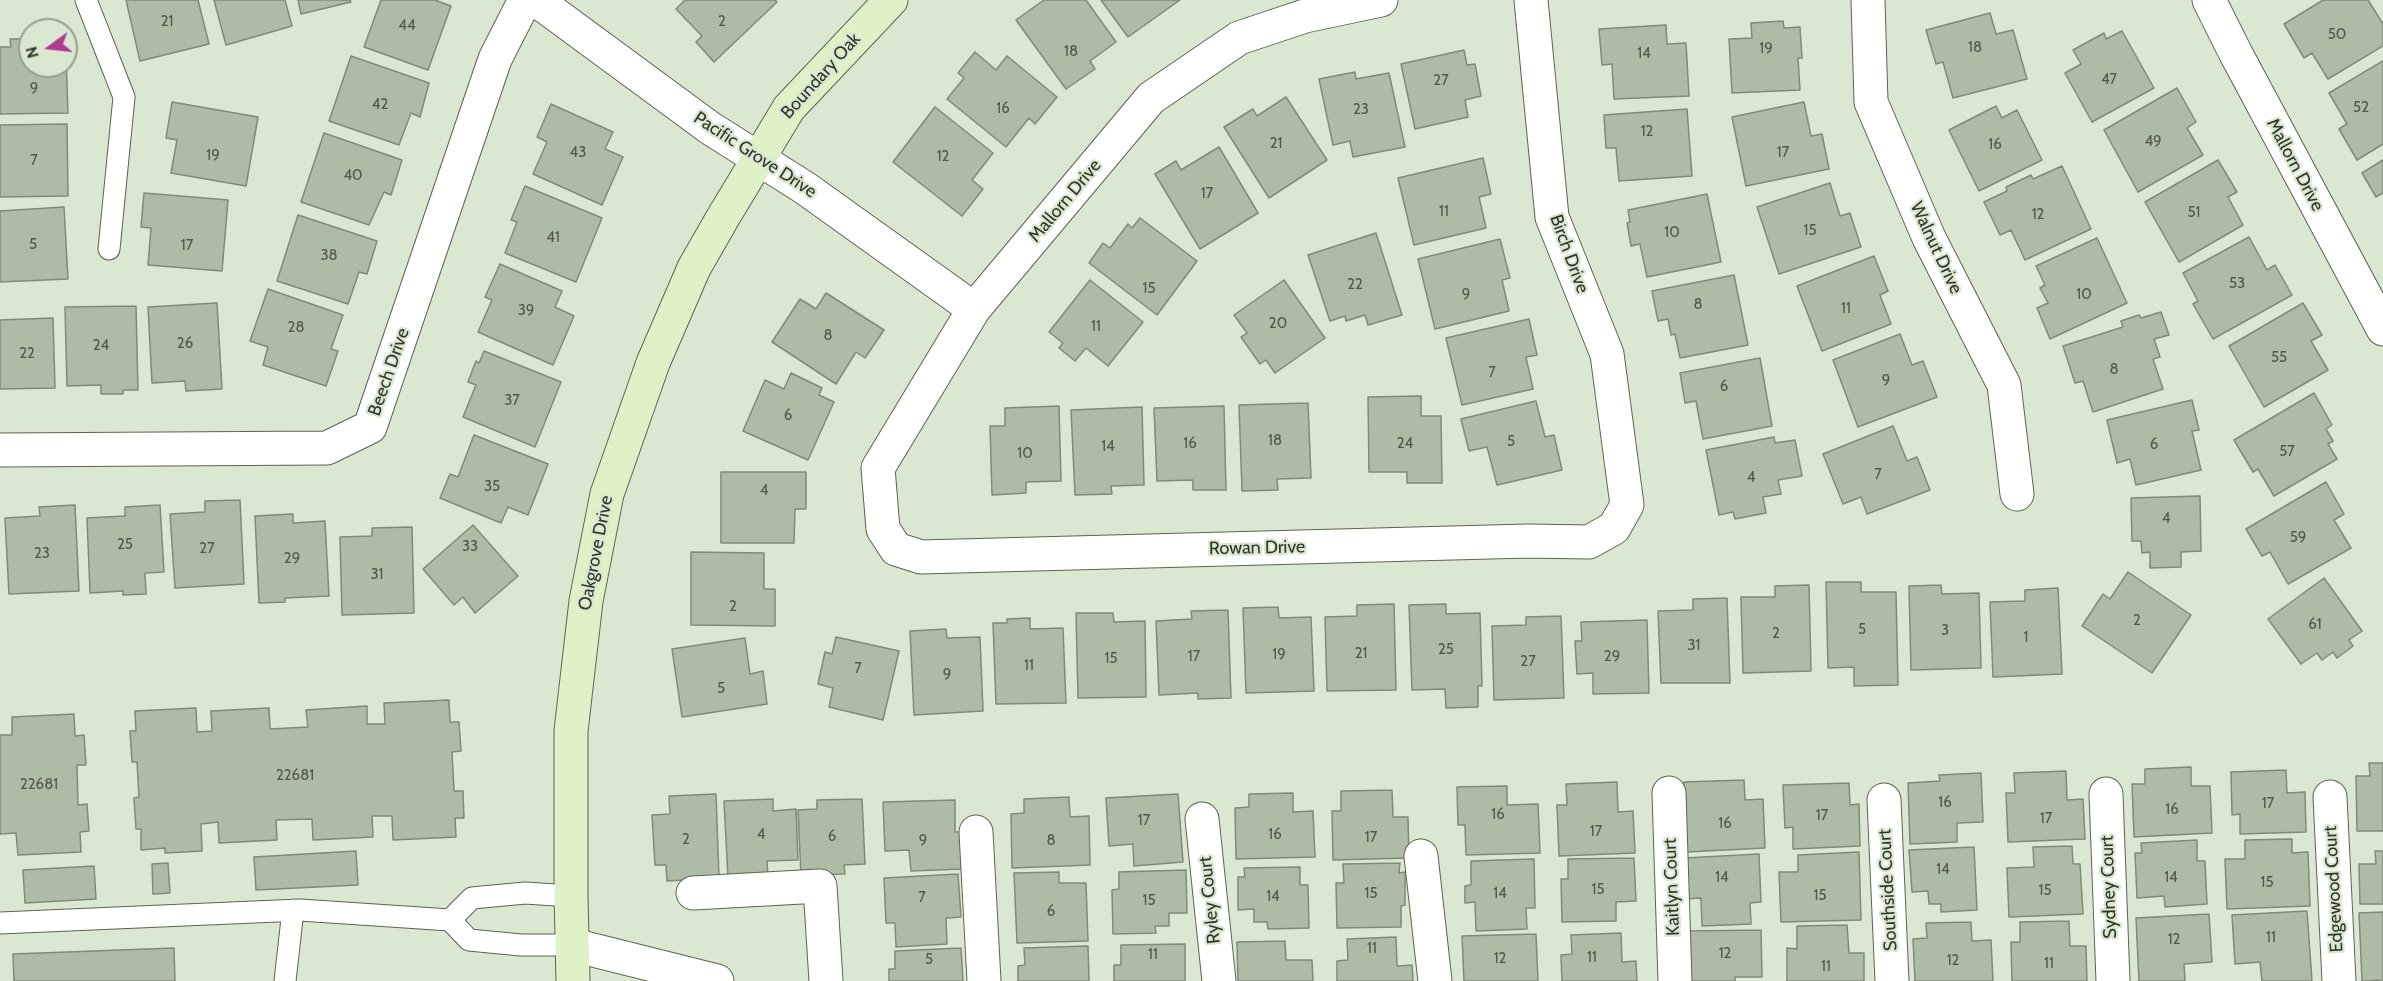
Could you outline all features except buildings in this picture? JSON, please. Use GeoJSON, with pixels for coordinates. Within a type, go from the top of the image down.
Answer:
{"type":"FeatureCollection","features":[{"type":"Feature","properties":{"kind":"street","name":"Beech Drive"},"geometry":{"type":"LineString","coordinates":[[0,450],[327,448],[370,427],[495,59],[525,0]]}},
{"type":"Feature","properties":{"kind":"street","name":"Pacific Grove Drive"},"geometry":{"type":"LineString","coordinates":[[536,0],[710,128],[805,188],[974,309]]}},
{"type":"Feature","properties":{"kind":"street","name":"Boundary Oak"},"geometry":{"type":"LineString","coordinates":[[758,158],[789,108],[891,0]]}},
{"type":"Feature","properties":{"kind":"street","name":"Mallorn Drive"},"geometry":{"type":"LineString","coordinates":[[883,529],[878,468],[974,309],[1151,98],[1239,38],[1305,16],[1381,0]]}},
{"type":"Feature","properties":{"kind":"street","name":"Birch Drive"},"geometry":{"type":"LineString","coordinates":[[1531,0],[1552,217],[1606,354],[1627,504]]}},
{"type":"Feature","properties":{"kind":"street","name":"Walnut Drive"},"geometry":{"type":"LineString","coordinates":[[1868,0],[1871,102],[1929,238],[2004,385],[2017,494]]}},
{"type":"Feature","properties":{"kind":"street","name":"Mallorn Drive"},"geometry":{"type":"LineString","coordinates":[[2209,0],[2383,329]]}},
{"type":"Feature","properties":{"kind":"street","name":"Oakgrove Drive"},"geometry":{"type":"LineString","coordinates":[[573,981],[571,731],[586,601],[607,494],[653,363],[694,268],[758,158]]}},
{"type":"Feature","properties":{"kind":"street","name":"Rowan Drive"},"geometry":{"type":"LineString","coordinates":[[883,529],[896,549],[921,556],[1528,541],[1589,542],[1614,528],[1627,504]]}},
{"type":"Feature","properties":{"kind":"street","name":"Kaitlyn Court"},"geometry":{"type":"LineString","coordinates":[[1669,793],[1675,981]]}},
{"type":"Feature","properties":{"kind":"street","name":"Sydney Court"},"geometry":{"type":"LineString","coordinates":[[2106,794],[2113,981]]}},
{"type":"Feature","properties":{"kind":"street","name":"Edgewood Court"},"geometry":{"type":"LineString","coordinates":[[2330,796],[2339,981]]}},
{"type":"Feature","properties":{"kind":"street","name":"Southside Court"},"geometry":{"type":"LineString","coordinates":[[1884,800],[1892,981]]}},
{"type":"Feature","properties":{"kind":"street","name":"Ryley Court"},"geometry":{"type":"LineString","coordinates":[[1202,819],[1219,981]]}},
{"type":"Feature","properties":{"kind":"street"},"geometry":{"type":"LineString","coordinates":[[976,832],[984,981]]}},
{"type":"Feature","properties":{"kind":"street"},"geometry":{"type":"LineString","coordinates":[[1421,856],[1435,981]]}},
{"type":"Feature","properties":{"kind":"street"},"geometry":{"type":"LineString","coordinates":[[693,893],[820,886],[826,981]]}},
{"type":"Feature","properties":{"kind":"street"},"geometry":{"type":"LineString","coordinates":[[573,945],[717,981]]}},
{"type":"Feature","properties":{"kind":"lane"},"geometry":{"type":"LineString","coordinates":[[86,0],[124,97],[109,249]]}},
{"type":"Feature","properties":{"kind":"lane"},"geometry":{"type":"LineString","coordinates":[[450,920],[472,898],[525,893],[571,896]]}},
{"type":"Feature","properties":{"kind":"lane"},"geometry":{"type":"LineString","coordinates":[[285,981],[293,910]]}},
{"type":"Feature","properties":{"kind":"lane"},"geometry":{"type":"LineString","coordinates":[[0,923],[293,910],[450,920],[469,940],[521,945],[573,945]]}}]}
